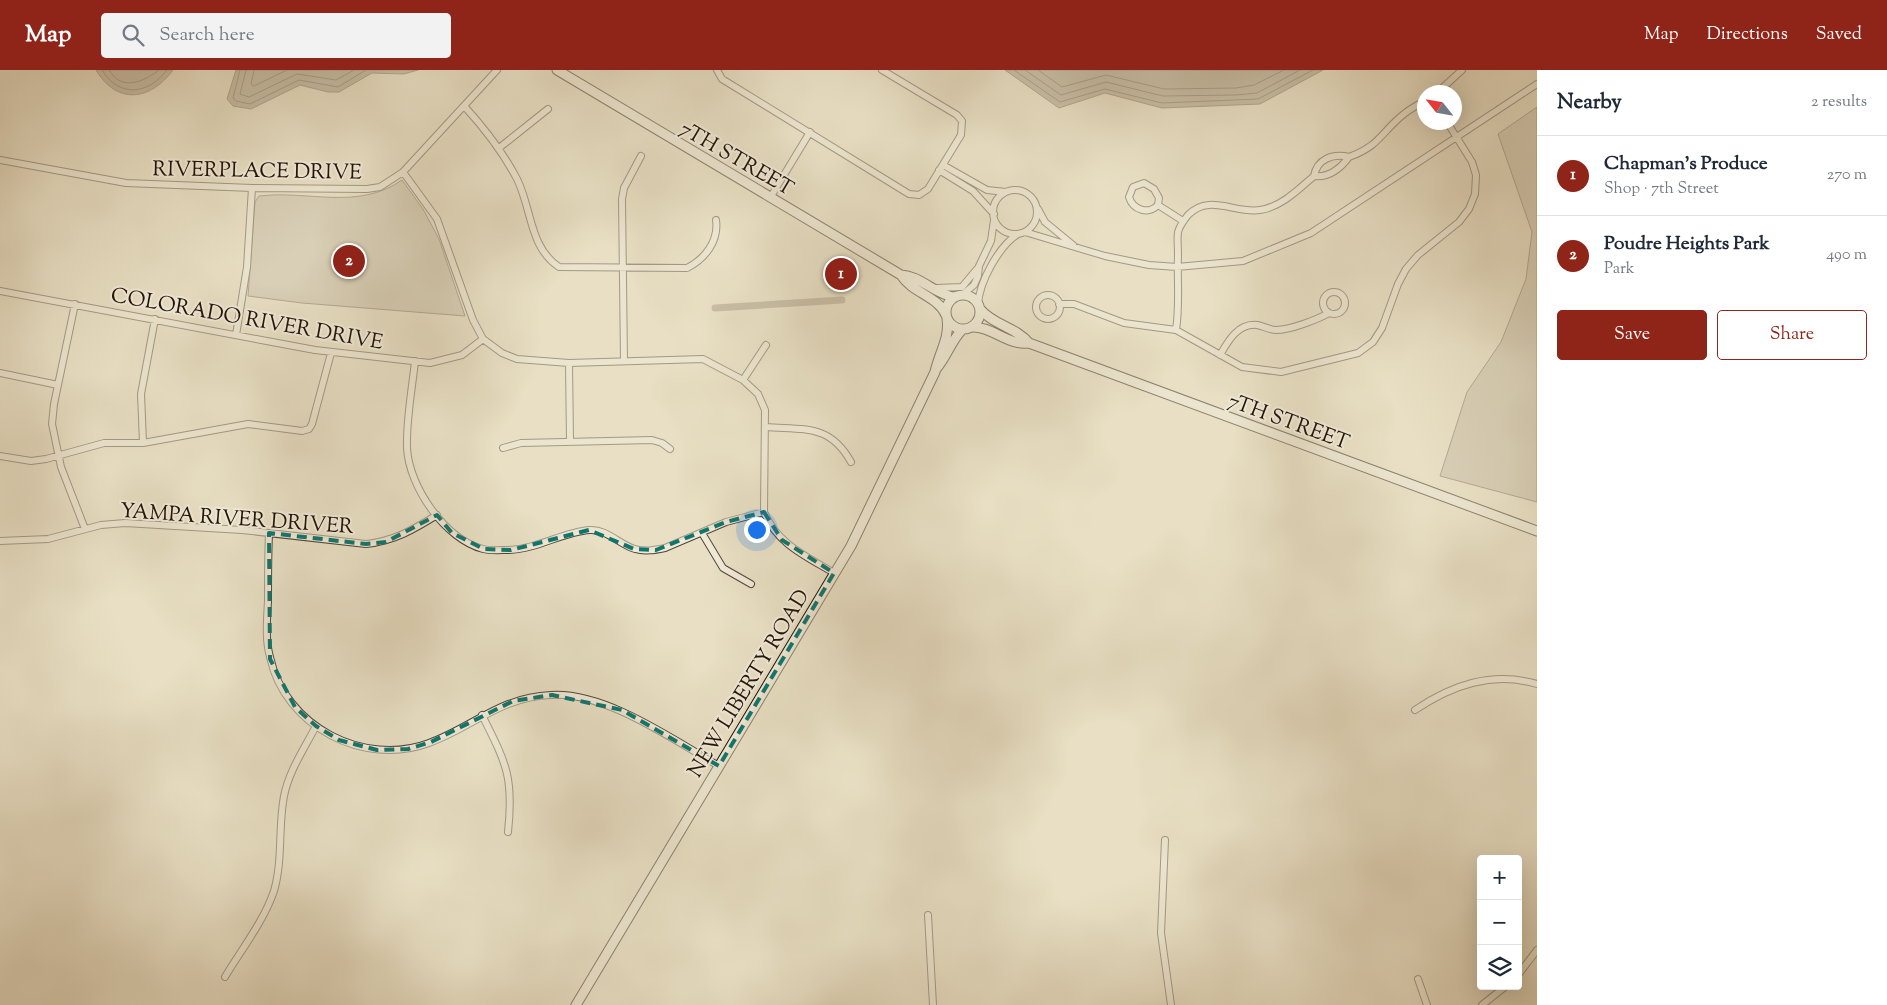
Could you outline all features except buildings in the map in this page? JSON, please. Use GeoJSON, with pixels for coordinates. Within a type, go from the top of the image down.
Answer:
{"type":"FeatureCollection","features":[{"type":"Feature","properties":{"kind":"street","name":"RIVERPLACE DRIVE"},"geometry":{"type":"LineString","coordinates":[[0,160],[126,183],[252,188],[367,189],[380,187],[403,172],[465,107],[497,70]]}},
{"type":"Feature","properties":{"kind":"street","name":"7TH STREET"},"geometry":{"type":"LineString","coordinates":[[557,70],[901,275],[906,283],[940,305],[946,317]]}},
{"type":"Feature","properties":{"kind":"street"},"geometry":{"type":"LineString","coordinates":[[717,70],[722,79],[914,196],[924,193],[941,167],[961,135],[962,121],[958,116],[882,70]]}},
{"type":"Feature","properties":{"kind":"street"},"geometry":{"type":"LineString","coordinates":[[1446,85],[1462,70]]}},
{"type":"Feature","properties":{"kind":"street"},"geometry":{"type":"LineString","coordinates":[[941,167],[973,190],[994,215],[1000,228],[1005,232],[1042,236],[1056,243],[1073,245],[1122,260],[1178,267],[1243,261],[1311,233],[1537,84]]}},
{"type":"Feature","properties":{"kind":"street"},"geometry":{"type":"LineString","coordinates":[[1314,176],[1322,177],[1332,173],[1349,157],[1363,152],[1377,142],[1404,114],[1417,106]]}},
{"type":"Feature","properties":{"kind":"street"},"geometry":{"type":"LineString","coordinates":[[465,107],[499,148],[518,180],[544,255],[559,267],[687,268],[700,262],[707,252],[718,231],[716,220]]}},
{"type":"Feature","properties":{"kind":"street"},"geometry":{"type":"LineString","coordinates":[[499,148],[548,109]]}},
{"type":"Feature","properties":{"kind":"street"},"geometry":{"type":"LineString","coordinates":[[1059,304],[1074,304],[1124,323],[1176,330],[1242,366],[1281,372],[1358,352],[1373,342],[1382,328],[1406,268],[1459,222],[1469,209],[1475,194],[1476,176],[1472,162],[1451,130]]}},
{"type":"Feature","properties":{"kind":"street"},"geometry":{"type":"LineString","coordinates":[[770,198],[810,132]]}},
{"type":"Feature","properties":{"kind":"street"},"geometry":{"type":"LineString","coordinates":[[1176,330],[1180,309],[1177,288],[1178,232],[1183,221],[1192,211],[1203,206],[1215,204],[1247,211],[1261,210],[1279,204],[1314,176],[1315,168],[1325,159],[1338,154],[1349,157]]}},
{"type":"Feature","properties":{"kind":"street"},"geometry":{"type":"LineString","coordinates":[[624,360],[622,199],[624,188],[641,156]]}},
{"type":"Feature","properties":{"kind":"street"},"geometry":{"type":"LineString","coordinates":[[941,167],[987,190],[1018,191],[1028,195],[1045,222],[1073,245]]}},
{"type":"Feature","properties":{"kind":"street"},"geometry":{"type":"LineString","coordinates":[[403,172],[437,219],[473,320],[483,340],[502,353],[517,359],[569,363],[703,358],[725,368],[743,380],[758,394],[765,410],[764,512],[770,526],[782,540],[834,573]]}},
{"type":"Feature","properties":{"kind":"street"},"geometry":{"type":"LineString","coordinates":[[1144,183],[1158,193],[1158,205],[1154,209],[1144,211],[1130,202],[1129,192],[1133,187],[1144,183]]}},
{"type":"Feature","properties":{"kind":"street"},"geometry":{"type":"LineString","coordinates":[[236,335],[247,268],[252,188]]}},
{"type":"Feature","properties":{"kind":"street"},"geometry":{"type":"LineString","coordinates":[[1008,192],[999,198],[994,215],[991,241],[979,266],[974,285],[946,307],[946,317],[952,325],[967,328],[979,317],[981,289],[997,256],[1008,240],[1022,233],[1035,222],[1036,208]]}},
{"type":"Feature","properties":{"kind":"street"},"geometry":{"type":"LineString","coordinates":[[1158,205],[1183,221]]}},
{"type":"Feature","properties":{"kind":"street"},"geometry":{"type":"LineString","coordinates":[[932,288],[956,289],[962,287],[979,266]]}},
{"type":"Feature","properties":{"kind":"street","name":"7TH STREET"},"geometry":{"type":"LineString","coordinates":[[901,275],[911,275],[944,295],[958,296]]}},
{"type":"Feature","properties":{"kind":"street","name":"COLORADO RIVER DRIVE"},"geometry":{"type":"LineString","coordinates":[[0,291],[331,352],[430,363],[462,355],[483,340]]}},
{"type":"Feature","properties":{"kind":"street"},"geometry":{"type":"LineString","coordinates":[[958,296],[973,298],[979,307]]}},
{"type":"Feature","properties":{"kind":"street"},"geometry":{"type":"LineString","coordinates":[[75,304],[52,424],[58,457],[85,528]]}},
{"type":"Feature","properties":{"kind":"street","name":"7TH STREET"},"geometry":{"type":"LineString","coordinates":[[979,307],[987,317],[1024,337],[1029,342],[1537,531]]}},
{"type":"Feature","properties":{"kind":"street"},"geometry":{"type":"LineString","coordinates":[[1220,355],[1232,336],[1244,327],[1256,325],[1276,330],[1318,319],[1329,313]]}},
{"type":"Feature","properties":{"kind":"street","name":"NEW LIBERTY ROAD"},"geometry":{"type":"LineString","coordinates":[[935,372],[938,357],[948,335],[946,317]]}},
{"type":"Feature","properties":{"kind":"street"},"geometry":{"type":"LineString","coordinates":[[143,443],[141,394],[155,319]]}},
{"type":"Feature","properties":{"kind":"street","name":"7TH STREET"},"geometry":{"type":"LineString","coordinates":[[967,328],[987,328],[1021,344],[1029,342]]}},
{"type":"Feature","properties":{"kind":"street","name":"NEW LIBERTY ROAD"},"geometry":{"type":"LineString","coordinates":[[576,1005],[863,524],[935,372],[944,360],[954,340],[967,328]]}},
{"type":"Feature","properties":{"kind":"street"},"geometry":{"type":"LineString","coordinates":[[743,380],[766,345]]}},
{"type":"Feature","properties":{"kind":"street"},"geometry":{"type":"LineString","coordinates":[[0,456],[31,461],[58,457],[104,443],[143,443],[248,424],[297,431],[309,429],[315,414],[331,352]]}},
{"type":"Feature","properties":{"kind":"street"},"geometry":{"type":"LineString","coordinates":[[415,361],[407,448],[416,484],[426,502],[452,533],[465,542],[484,549],[511,550],[589,530],[601,532],[634,549],[656,550],[726,522],[764,512]]}},
{"type":"Feature","properties":{"kind":"street"},"geometry":{"type":"LineString","coordinates":[[569,363],[570,442]]}},
{"type":"Feature","properties":{"kind":"street"},"geometry":{"type":"LineString","coordinates":[[0,373],[58,385]]}},
{"type":"Feature","properties":{"kind":"street"},"geometry":{"type":"LineString","coordinates":[[766,427],[807,430],[827,434],[842,446],[851,462]]}},
{"type":"Feature","properties":{"kind":"street"},"geometry":{"type":"LineString","coordinates":[[503,448],[521,444],[652,440],[662,443],[670,449]]}},
{"type":"Feature","properties":{"kind":"street","name":"YAMPA RIVER DRIVER"},"geometry":{"type":"LineString","coordinates":[[0,541],[48,539],[85,528],[125,523],[269,533],[366,544],[386,542],[409,533],[437,515]]}},
{"type":"Feature","properties":{"kind":"street"},"geometry":{"type":"LineString","coordinates":[[269,533],[267,632],[270,659],[280,684],[290,700],[316,726],[339,740],[353,745],[395,750],[431,742],[513,701],[552,694],[585,700],[622,710],[719,766]]}},
{"type":"Feature","properties":{"kind":"street"},"geometry":{"type":"LineString","coordinates":[[702,533],[723,568],[751,584]]}},
{"type":"Feature","properties":{"kind":"street"},"geometry":{"type":"LineString","coordinates":[[1415,710],[1442,694],[1473,682],[1502,678],[1537,684]]}},
{"type":"Feature","properties":{"kind":"street"},"geometry":{"type":"LineString","coordinates":[[482,715],[508,774],[511,796],[508,832]]}},
{"type":"Feature","properties":{"kind":"street"},"geometry":{"type":"LineString","coordinates":[[225,977],[273,894],[279,866],[286,789],[298,759],[316,726]]}},
{"type":"Feature","properties":{"kind":"street"},"geometry":{"type":"LineString","coordinates":[[1165,840],[1161,933],[1170,1005]]}},
{"type":"Feature","properties":{"kind":"street"},"geometry":{"type":"LineString","coordinates":[[928,915],[933,1005]]}},
{"type":"Feature","properties":{"kind":"street"},"geometry":{"type":"LineString","coordinates":[[1522,970],[1537,950]]}},
{"type":"Feature","properties":{"kind":"street"},"geometry":{"type":"LineString","coordinates":[[1418,979],[1427,1005]]}},
{"type":"Feature","properties":{"kind":"street"},"geometry":{"type":"LineString","coordinates":[[1482,1005],[1501,990]]}},
{"type":"Feature","properties":{"kind":"highlighted area"},"geometry":{"type":"Polygon","coordinates":[[[764,512],[782,540],[834,573],[719,766],[622,710],[552,695],[513,701],[431,742],[408,749],[377,750],[339,740],[316,726],[295,707],[270,659],[269,533],[366,544],[386,542],[437,515],[452,533],[484,549],[511,550],[589,530],[634,549],[656,550],[726,522],[764,512]]]}},
{"type":"Feature","properties":{"kind":"shaded area"},"geometry":{"type":"Polygon","coordinates":[[[1537,107],[1537,502],[1440,476],[1467,392],[1501,342],[1526,279],[1532,232],[1498,134],[1537,107]]]}},
{"type":"Feature","properties":{"kind":"shaded area"},"geometry":{"type":"Polygon","coordinates":[[[402,180],[423,209],[439,239],[465,316],[302,303],[248,296],[255,202],[259,196],[350,197],[368,195],[402,180]]]}},
{"type":"Feature","properties":{"kind":"water"},"geometry":{"type":"Polygon","coordinates":[[[96,70],[173,70],[154,88],[134,95],[124,94],[114,89],[104,81],[96,70]]]}},
{"type":"Feature","properties":{"kind":"water"},"geometry":{"type":"Polygon","coordinates":[[[236,70],[418,70],[404,74],[372,73],[339,92],[328,92],[300,85],[251,109],[233,106],[227,99],[236,70]]]}},
{"type":"Feature","properties":{"kind":"water"},"geometry":{"type":"Polygon","coordinates":[[[1005,70],[1323,70],[1260,104],[1162,108],[1105,93],[1059,108],[1005,70]]]}},
{"type":"Feature","properties":{"kind":"waterway"},"geometry":{"type":"LineString","coordinates":[[715,308],[842,300]]}},
{"type":"Feature","properties":{"kind":"place","name":"Poudre Heights Park"},"geometry":{"type":"Point","coordinates":[349,261]}},
{"type":"Feature","properties":{"kind":"place","name":"Chapman's Produce"},"geometry":{"type":"Point","coordinates":[841,274]}}]}
